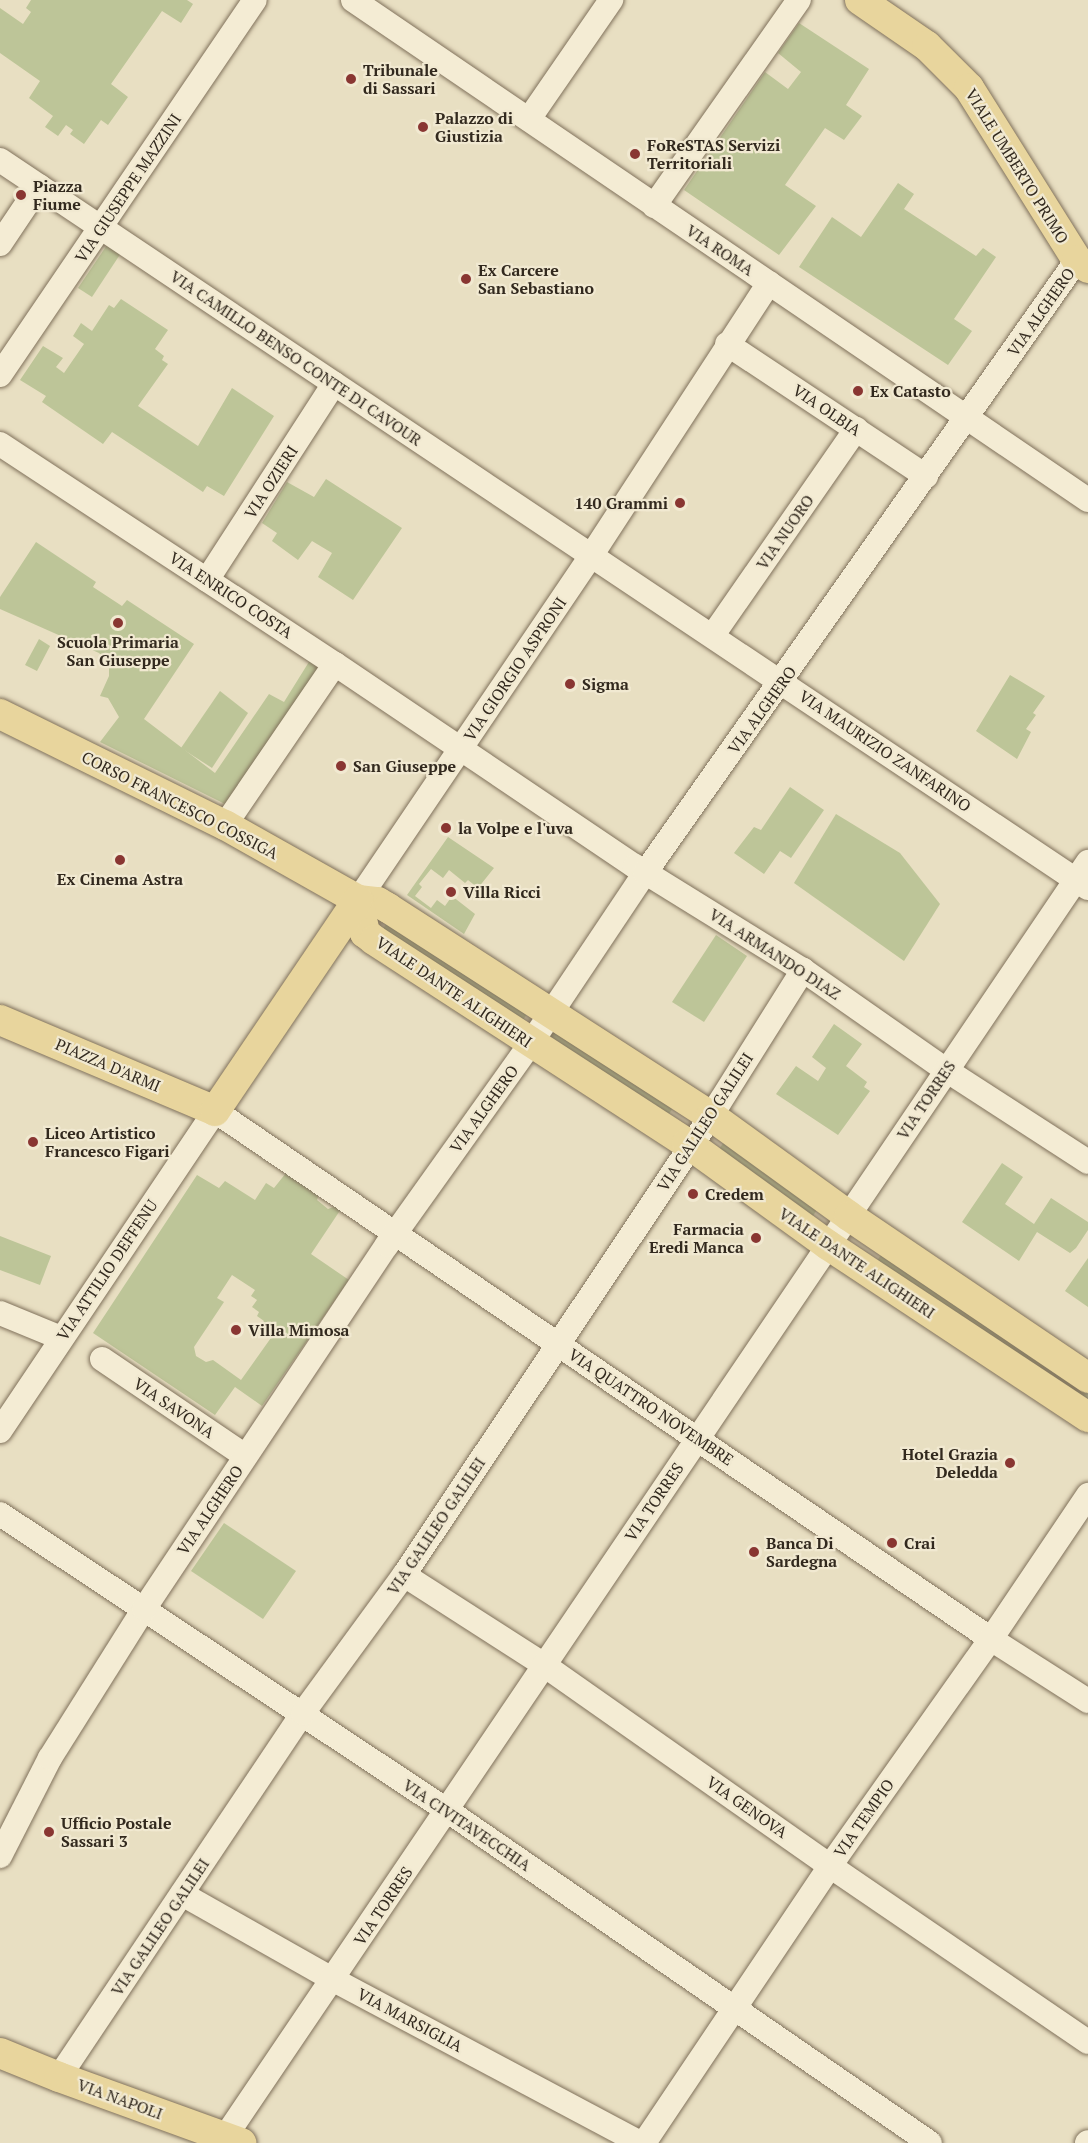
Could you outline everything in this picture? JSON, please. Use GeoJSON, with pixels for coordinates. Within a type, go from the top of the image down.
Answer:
{"type":"FeatureCollection","features":[{"type":"Feature","properties":{"kind":"main road","name":"VIALE UMBERTO PRIMO"},"geometry":{"type":"LineString","coordinates":[[860,0],[927,46],[969,88],[1082,264]]}},
{"type":"Feature","properties":{"kind":"main road","name":"CORSO FRANCESCO COSSIGA"},"geometry":{"type":"LineString","coordinates":[[0,714],[225,825],[358,900]]}},
{"type":"Feature","properties":{"kind":"main road","name":"VIALE DANTE ALIGHIERI"},"geometry":{"type":"LineString","coordinates":[[1088,1378],[849,1216],[711,1116],[383,905],[358,900],[365,933],[690,1146],[828,1245],[1088,1417]]}},
{"type":"Feature","properties":{"kind":"main road","name":"VIA GIORGIO ASPRONI"},"geometry":{"type":"LineString","coordinates":[[215,1111],[358,900]]}},
{"type":"Feature","properties":{"kind":"main road","name":"PIAZZA D'ARMI"},"geometry":{"type":"LineString","coordinates":[[0,1020],[215,1111]]}},
{"type":"Feature","properties":{"kind":"main road","name":"VIA NAPOLI"},"geometry":{"type":"LineString","coordinates":[[0,2052],[59,2077],[229,2141]]}},
{"type":"Feature","properties":{"kind":"street","name":"VIA GIUSEPPE MAZZINI"},"geometry":{"type":"LineString","coordinates":[[0,375],[255,0]]}},
{"type":"Feature","properties":{"kind":"street","name":"VIA ROMA"},"geometry":{"type":"LineString","coordinates":[[353,0],[1088,500]]}},
{"type":"Feature","properties":{"kind":"street"},"geometry":{"type":"LineString","coordinates":[[529,119],[611,0]]}},
{"type":"Feature","properties":{"kind":"street"},"geometry":{"type":"LineString","coordinates":[[654,206],[799,0]]}},
{"type":"Feature","properties":{"kind":"street","name":"VIA CAMILLO BENSO CONTE DI CAVOUR"},"geometry":{"type":"LineString","coordinates":[[0,160],[591,556]]}},
{"type":"Feature","properties":{"kind":"street"},"geometry":{"type":"LineString","coordinates":[[0,244],[39,186]]}},
{"type":"Feature","properties":{"kind":"street","name":"VIA ALGHERO"},"geometry":{"type":"LineString","coordinates":[[0,1856],[50,1758],[144,1609],[396,1232],[531,1043],[645,873],[926,476],[1082,264]]}},
{"type":"Feature","properties":{"kind":"street","name":"VIA GIORGIO ASPRONI"},"geometry":{"type":"LineString","coordinates":[[358,900],[591,556],[727,344],[769,283]]}},
{"type":"Feature","properties":{"kind":"street","name":"VIA OLBIA"},"geometry":{"type":"LineString","coordinates":[[727,344],[926,476]]}},
{"type":"Feature","properties":{"kind":"street","name":"VIA OZIERI"},"geometry":{"type":"LineString","coordinates":[[207,580],[334,384]]}},
{"type":"Feature","properties":{"kind":"street","name":"VIA NUORO"},"geometry":{"type":"LineString","coordinates":[[713,635],[856,429]]}},
{"type":"Feature","properties":{"kind":"street","name":"VIA ENRICO COSTA"},"geometry":{"type":"LineString","coordinates":[[0,444],[336,664],[459,750]]}},
{"type":"Feature","properties":{"kind":"street","name":"VIA MAURIZIO ZANFARINO"},"geometry":{"type":"LineString","coordinates":[[591,556],[1084,877]]}},
{"type":"Feature","properties":{"kind":"street"},"geometry":{"type":"LineString","coordinates":[[225,825],[336,664]]}},
{"type":"Feature","properties":{"kind":"street","name":"VIA ARMANDO DIAZ"},"geometry":{"type":"LineString","coordinates":[[459,750],[645,873],[803,970],[946,1070],[1088,1162]]}},
{"type":"Feature","properties":{"kind":"street","name":"VIA TORRES"},"geometry":{"type":"LineString","coordinates":[[229,2141],[332,1979],[946,1070],[1084,877]]}},
{"type":"Feature","properties":{"kind":"street","name":"VIA GALILEO GALILEI"},"geometry":{"type":"LineString","coordinates":[[59,2077],[303,1713],[404,1575],[711,1116],[803,970]]}},
{"type":"Feature","properties":{"kind":"street","name":"VIA QUATTRO NOVEMBRE"},"geometry":{"type":"LineString","coordinates":[[215,1111],[991,1639],[1088,1701]]}},
{"type":"Feature","properties":{"kind":"street","name":"VIA ATTILIO DEFFENU"},"geometry":{"type":"LineString","coordinates":[[0,1431],[215,1111]]}},
{"type":"Feature","properties":{"kind":"street"},"geometry":{"type":"LineString","coordinates":[[0,1314],[61,1338]]}},
{"type":"Feature","properties":{"kind":"street","name":"VIA SAVONA"},"geometry":{"type":"LineString","coordinates":[[102,1359],[246,1456]]}},
{"type":"Feature","properties":{"kind":"street","name":"VIA TEMPIO"},"geometry":{"type":"LineString","coordinates":[[642,2143],[830,1866],[991,1639],[1088,1495]]}},
{"type":"Feature","properties":{"kind":"street","name":"VIA CIVITAVECCHIA"},"geometry":{"type":"LineString","coordinates":[[0,1514],[303,1713],[930,2143]]}},
{"type":"Feature","properties":{"kind":"street","name":"VIA GENOVA"},"geometry":{"type":"LineString","coordinates":[[404,1575],[544,1665],[830,1866],[1088,2042]]}},
{"type":"Feature","properties":{"kind":"street","name":"VIA MARSIGLIA"},"geometry":{"type":"LineString","coordinates":[[182,1894],[332,1979],[642,2143]]}},
{"type":"Feature","properties":{"kind":"green space"},"geometry":{"type":"Polygon","coordinates":[[[31,0],[187,0],[193,4],[181,23],[162,11],[111,84],[128,97],[108,125],[101,120],[84,144],[70,134],[73,130],[66,125],[58,136],[45,127],[53,116],[29,98],[40,81],[0,53],[0,8],[23,24],[31,12],[26,8],[31,0]]]}},
{"type":"Feature","properties":{"kind":"green space"},"geometry":{"type":"Polygon","coordinates":[[[799,23],[869,69],[846,105],[862,116],[844,140],[825,128],[785,185],[816,206],[779,255],[684,190],[765,72],[788,89],[801,72],[778,53],[799,23]]]}},
{"type":"Feature","properties":{"kind":"green space"},"geometry":{"type":"Polygon","coordinates":[[[898,183],[914,194],[904,209],[976,256],[983,248],[996,257],[954,319],[972,331],[948,365],[799,267],[832,217],[861,237],[898,183]]]}},
{"type":"Feature","properties":{"kind":"green space"},"geometry":{"type":"Polygon","coordinates":[[[107,245],[121,253],[92,297],[78,288],[107,245]]]}},
{"type":"Feature","properties":{"kind":"green space"},"geometry":{"type":"Polygon","coordinates":[[[121,299],[168,330],[155,349],[164,356],[162,360],[168,364],[138,406],[198,446],[232,388],[274,416],[224,496],[207,486],[203,492],[112,432],[103,444],[42,402],[46,396],[20,380],[43,346],[63,358],[56,367],[64,373],[84,344],[73,336],[81,323],[92,331],[109,305],[114,308],[121,299]]]}},
{"type":"Feature","properties":{"kind":"green space"},"geometry":{"type":"Polygon","coordinates":[[[326,479],[402,528],[353,600],[318,577],[332,553],[312,541],[298,560],[272,541],[277,533],[262,523],[287,482],[314,497],[326,479]]]}},
{"type":"Feature","properties":{"kind":"green space"},"geometry":{"type":"Polygon","coordinates":[[[36,542],[96,582],[93,587],[122,606],[127,600],[194,644],[144,719],[215,773],[269,694],[284,702],[312,657],[323,664],[227,805],[100,742],[119,717],[108,698],[100,696],[109,676],[109,663],[99,653],[0,609],[0,597],[36,542]]]}},
{"type":"Feature","properties":{"kind":"green space"},"geometry":{"type":"Polygon","coordinates":[[[39,639],[50,646],[37,671],[25,665],[39,639]]]}},
{"type":"Feature","properties":{"kind":"green space"},"geometry":{"type":"Polygon","coordinates":[[[1010,675],[1045,696],[1033,713],[1036,715],[1026,729],[1031,732],[1017,759],[976,731],[1010,675]]]}},
{"type":"Feature","properties":{"kind":"green space"},"geometry":{"type":"Polygon","coordinates":[[[220,691],[248,713],[212,768],[181,748],[220,691]]]}},
{"type":"Feature","properties":{"kind":"green space"},"geometry":{"type":"Polygon","coordinates":[[[790,787],[824,810],[791,858],[780,851],[764,874],[734,853],[754,827],[761,830],[790,787]]]}},
{"type":"Feature","properties":{"kind":"green space"},"geometry":{"type":"Polygon","coordinates":[[[836,814],[900,853],[940,904],[904,961],[794,883],[836,814]]]}},
{"type":"Feature","properties":{"kind":"green space"},"geometry":{"type":"Polygon","coordinates":[[[448,837],[494,868],[478,888],[468,880],[465,883],[449,870],[443,878],[431,869],[419,884],[422,887],[415,896],[431,908],[437,900],[445,906],[452,896],[475,914],[464,934],[407,895],[448,837]]]}},
{"type":"Feature","properties":{"kind":"green space"},"geometry":{"type":"Polygon","coordinates":[[[392,917],[529,1011],[519,1026],[381,931],[392,917]]]}},
{"type":"Feature","properties":{"kind":"green space"},"geometry":{"type":"Polygon","coordinates":[[[716,935],[747,956],[704,1022],[672,1002],[716,935]]]}},
{"type":"Feature","properties":{"kind":"green space"},"geometry":{"type":"Polygon","coordinates":[[[834,1024],[862,1044],[846,1066],[867,1082],[864,1087],[870,1091],[838,1135],[776,1094],[796,1066],[818,1081],[826,1068],[812,1057],[834,1024]]]}},
{"type":"Feature","properties":{"kind":"green space"},"geometry":{"type":"Polygon","coordinates":[[[549,1025],[674,1106],[664,1122],[539,1041],[549,1025]]]}},
{"type":"Feature","properties":{"kind":"green space"},"geometry":{"type":"Polygon","coordinates":[[[728,1136],[821,1204],[808,1223],[715,1155],[728,1136]]]}},
{"type":"Feature","properties":{"kind":"green space"},"geometry":{"type":"Polygon","coordinates":[[[1002,1163],[1023,1177],[1005,1204],[1034,1224],[1051,1198],[1088,1222],[1088,1230],[1070,1253],[1037,1232],[1019,1261],[962,1222],[1002,1163]]]}},
{"type":"Feature","properties":{"kind":"green space"},"geometry":{"type":"Polygon","coordinates":[[[286,1173],[319,1194],[317,1200],[328,1209],[336,1206],[341,1209],[311,1254],[349,1280],[262,1406],[235,1387],[215,1415],[93,1333],[197,1175],[219,1188],[225,1181],[255,1200],[266,1183],[274,1188],[286,1173]],[[232,1275],[217,1298],[224,1302],[194,1347],[196,1356],[206,1362],[213,1360],[241,1380],[273,1335],[261,1326],[264,1321],[257,1316],[259,1312],[252,1307],[257,1300],[251,1296],[255,1290],[232,1275]]]}},
{"type":"Feature","properties":{"kind":"green space"},"geometry":{"type":"Polygon","coordinates":[[[0,1236],[51,1256],[40,1285],[0,1270],[0,1236]]]}},
{"type":"Feature","properties":{"kind":"green space"},"geometry":{"type":"Polygon","coordinates":[[[886,1248],[1088,1389],[1088,1412],[874,1265],[886,1248]]]}},
{"type":"Feature","properties":{"kind":"green space"},"geometry":{"type":"Polygon","coordinates":[[[1088,1258],[1088,1307],[1065,1291],[1088,1258]]]}},
{"type":"Feature","properties":{"kind":"green space"},"geometry":{"type":"Polygon","coordinates":[[[224,1523],[296,1571],[263,1619],[191,1571],[224,1523]]]}},
{"type":"Feature","properties":{"kind":"place","name":"Tribunale di Sassari"},"geometry":{"type":"Point","coordinates":[351,79]}},
{"type":"Feature","properties":{"kind":"place","name":"Palazzo di Giustizia"},"geometry":{"type":"Point","coordinates":[423,127]}},
{"type":"Feature","properties":{"kind":"place","name":"FoReSTAS Servizi Territoriali"},"geometry":{"type":"Point","coordinates":[635,154]}},
{"type":"Feature","properties":{"kind":"place","name":"Piazza Fiume"},"geometry":{"type":"Point","coordinates":[21,195]}},
{"type":"Feature","properties":{"kind":"place","name":"Ex Carcere San Sebastiano"},"geometry":{"type":"Point","coordinates":[466,279]}},
{"type":"Feature","properties":{"kind":"place","name":"Ex Catasto"},"geometry":{"type":"Point","coordinates":[858,391]}},
{"type":"Feature","properties":{"kind":"place","name":"140 Grammi"},"geometry":{"type":"Point","coordinates":[680,503]}},
{"type":"Feature","properties":{"kind":"place","name":"Scuola Primaria San Giuseppe"},"geometry":{"type":"Point","coordinates":[118,623]}},
{"type":"Feature","properties":{"kind":"place","name":"Sigma"},"geometry":{"type":"Point","coordinates":[570,684]}},
{"type":"Feature","properties":{"kind":"place","name":"San Giuseppe"},"geometry":{"type":"Point","coordinates":[341,766]}},
{"type":"Feature","properties":{"kind":"place","name":"la Volpe e l'uva"},"geometry":{"type":"Point","coordinates":[446,828]}},
{"type":"Feature","properties":{"kind":"place","name":"Ex Cinema Astra"},"geometry":{"type":"Point","coordinates":[120,860]}},
{"type":"Feature","properties":{"kind":"place","name":"Villa Ricci"},"geometry":{"type":"Point","coordinates":[451,892]}},
{"type":"Feature","properties":{"kind":"place","name":"Liceo Artistico Francesco Figari"},"geometry":{"type":"Point","coordinates":[33,1142]}},
{"type":"Feature","properties":{"kind":"place","name":"Credem"},"geometry":{"type":"Point","coordinates":[693,1194]}},
{"type":"Feature","properties":{"kind":"place","name":"Farmacia Eredi Manca"},"geometry":{"type":"Point","coordinates":[756,1238]}},
{"type":"Feature","properties":{"kind":"place","name":"Villa Mimosa"},"geometry":{"type":"Point","coordinates":[236,1330]}},
{"type":"Feature","properties":{"kind":"place","name":"Hotel Grazia Deledda"},"geometry":{"type":"Point","coordinates":[1010,1463]}},
{"type":"Feature","properties":{"kind":"place","name":"Crai"},"geometry":{"type":"Point","coordinates":[892,1543]}},
{"type":"Feature","properties":{"kind":"place","name":"Banca Di Sardegna"},"geometry":{"type":"Point","coordinates":[754,1552]}},
{"type":"Feature","properties":{"kind":"place","name":"Ufficio Postale Sassari 3"},"geometry":{"type":"Point","coordinates":[49,1832]}}]}
